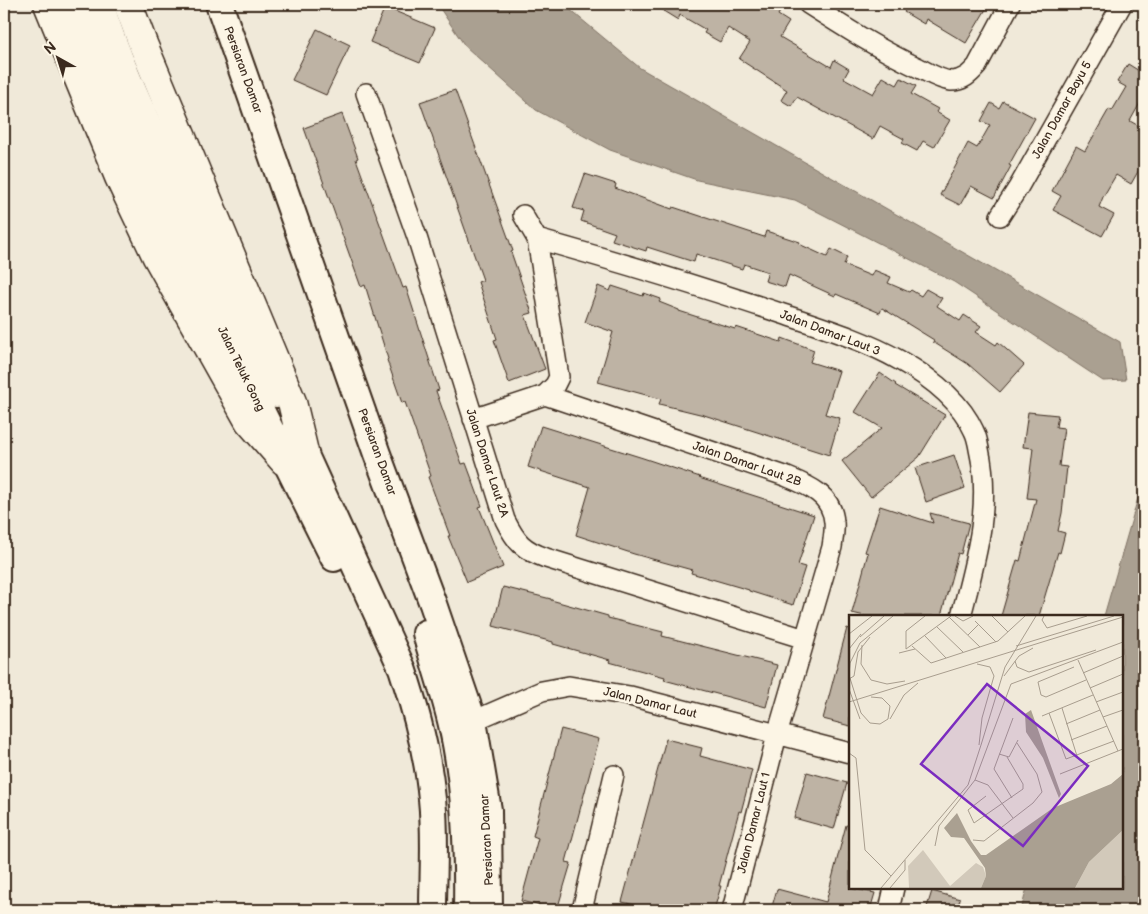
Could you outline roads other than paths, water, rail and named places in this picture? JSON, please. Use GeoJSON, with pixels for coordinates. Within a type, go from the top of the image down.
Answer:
{"type":"FeatureCollection","features":[{"type":"Feature","properties":{"kind":"main road"},"geometry":{"type":"LineString","coordinates":[[48,4],[119,177],[157,257],[248,421],[294,457]]}},
{"type":"Feature","properties":{"kind":"main road"},"geometry":{"type":"LineString","coordinates":[[128,4],[142,44],[292,402],[294,457]]}},
{"type":"Feature","properties":{"kind":"street","name":"Jalan Teluk Gong"},"geometry":{"type":"LineString","coordinates":[[76,4],[118,115],[168,196],[294,457],[402,668],[428,766],[434,835],[433,910]]}},
{"type":"Feature","properties":{"kind":"street","name":"Jalan Teluk Gong"},"geometry":{"type":"LineString","coordinates":[[100,4],[139,106],[168,196]]}},
{"type":"Feature","properties":{"kind":"street","name":"Persiaran Damar"},"geometry":{"type":"LineString","coordinates":[[202,4],[419,612],[463,722],[467,910]]}},
{"type":"Feature","properties":{"kind":"street","name":"Persiaran Damar"},"geometry":{"type":"LineString","coordinates":[[219,4],[377,454],[433,604],[488,810],[489,910]]}},
{"type":"Feature","properties":{"kind":"street"},"geometry":{"type":"LineString","coordinates":[[808,4],[902,60],[943,80],[954,81],[963,79],[971,74],[977,66],[1010,4]]}},
{"type":"Feature","properties":{"kind":"street","name":"Jalan Damar Bayu 5"},"geometry":{"type":"LineString","coordinates":[[1000,216],[1018,188],[1122,4]]}},
{"type":"Feature","properties":{"kind":"street","name":"Jalan Damar Laut 2A"},"geometry":{"type":"LineString","coordinates":[[366,93],[417,237],[505,520],[521,546],[530,552],[804,639]]}},
{"type":"Feature","properties":{"kind":"street"},"geometry":{"type":"LineString","coordinates":[[473,419],[545,395],[555,385],[558,376],[537,239],[523,215]]}},
{"type":"Feature","properties":{"kind":"street","name":"Jalan Damar Laut 3"},"geometry":{"type":"LineString","coordinates":[[537,239],[744,302],[844,335],[898,359],[954,400],[966,415],[975,433],[983,465],[984,488],[983,520],[961,615]]}},
{"type":"Feature","properties":{"kind":"street","name":"Jalan Damar Laut 2B"},"geometry":{"type":"LineString","coordinates":[[545,395],[785,476],[820,492],[830,506],[834,522],[832,546],[777,735]]}},
{"type":"Feature","properties":{"kind":"street","name":"Jalan Damar Laut"},"geometry":{"type":"LineString","coordinates":[[463,722],[542,691],[569,686],[630,696],[849,753]]}},
{"type":"Feature","properties":{"kind":"street","name":"Jalan Damar Laut 1"},"geometry":{"type":"LineString","coordinates":[[732,910],[777,735]]}},
{"type":"Feature","properties":{"kind":"street"},"geometry":{"type":"LineString","coordinates":[[582,910],[614,775]]}},
{"type":"Feature","properties":{"kind":"street"},"geometry":{"type":"LineString","coordinates":[[889,910],[894,889]]}}]}
